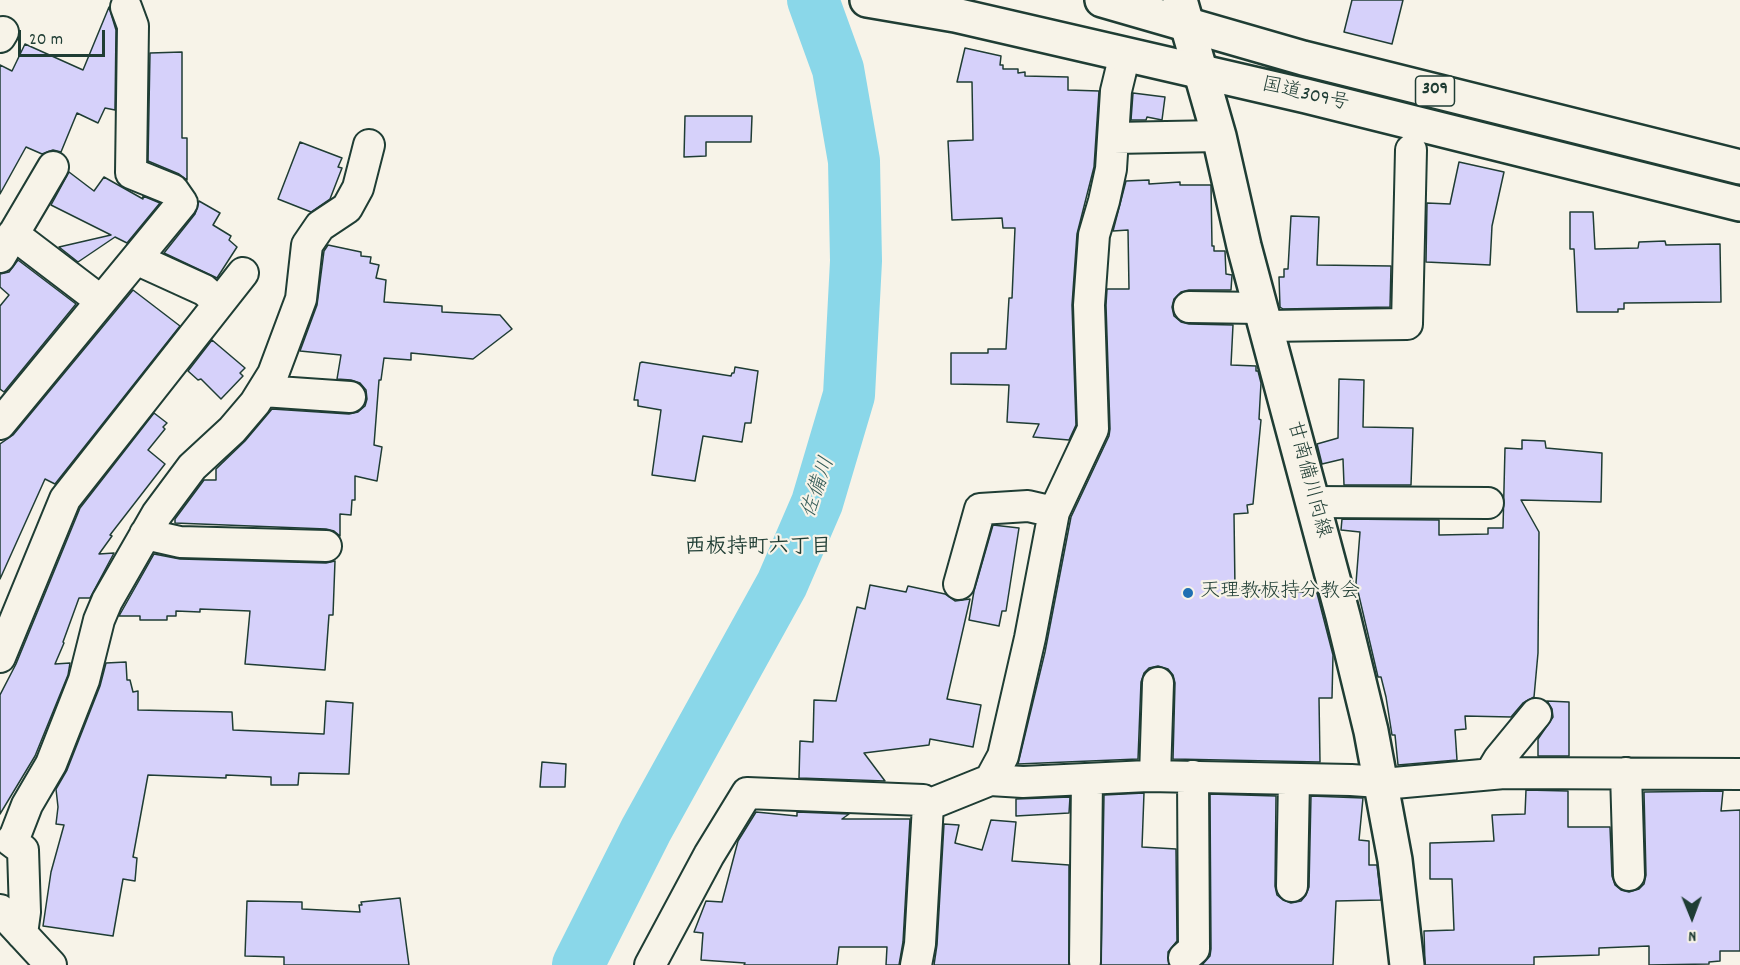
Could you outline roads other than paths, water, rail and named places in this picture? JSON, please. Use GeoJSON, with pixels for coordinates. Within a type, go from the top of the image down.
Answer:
{"type":"FeatureCollection","features":[{"type":"Feature","properties":{"kind":"main road","name":"国道309号"},"geometry":{"type":"LineString","coordinates":[[867,0],[955,15],[1306,96],[1740,204]]}},
{"type":"Feature","properties":{"kind":"main road","name":"国道309号"},"geometry":{"type":"LineString","coordinates":[[1102,0],[1183,12],[1303,58],[1740,167]]}},
{"type":"Feature","properties":{"kind":"main road","name":"甘南備川向線"},"geometry":{"type":"LineString","coordinates":[[1183,12],[1219,136],[1244,246],[1343,616],[1371,731],[1395,860],[1407,965]]}},
{"type":"Feature","properties":{"kind":"street"},"geometry":{"type":"LineString","coordinates":[[0,424],[182,202],[173,190],[131,173],[133,26],[126,7]]}},
{"type":"Feature","properties":{"kind":"street"},"geometry":{"type":"LineString","coordinates":[[990,780],[1003,756],[1030,638],[1054,512],[1093,429],[1089,304],[1094,235],[1104,201],[1114,138],[1116,91],[1125,54]]}},
{"type":"Feature","properties":{"kind":"street"},"geometry":{"type":"LineString","coordinates":[[1114,138],[1219,136]]}},
{"type":"Feature","properties":{"kind":"street"},"geometry":{"type":"LineString","coordinates":[[22,934],[25,912],[23,850],[11,841],[27,805],[51,764],[84,680],[99,621],[107,601],[157,514],[192,467],[232,430],[263,391],[273,374],[301,299],[307,245],[320,226],[347,208],[358,188],[369,145]]}},
{"type":"Feature","properties":{"kind":"street"},"geometry":{"type":"LineString","coordinates":[[1189,307],[1263,317],[1407,324],[1411,150]]}},
{"type":"Feature","properties":{"kind":"street"},"geometry":{"type":"LineString","coordinates":[[52,167],[7,245],[101,301]]}},
{"type":"Feature","properties":{"kind":"street"},"geometry":{"type":"LineString","coordinates":[[136,259],[204,290],[219,303]]}},
{"type":"Feature","properties":{"kind":"street"},"geometry":{"type":"LineString","coordinates":[[0,657],[65,499],[243,273]]}},
{"type":"Feature","properties":{"kind":"street"},"geometry":{"type":"LineString","coordinates":[[263,391],[350,397]]}},
{"type":"Feature","properties":{"kind":"street"},"geometry":{"type":"LineString","coordinates":[[1313,502],[1488,503]]}},
{"type":"Feature","properties":{"kind":"street"},"geometry":{"type":"LineString","coordinates":[[959,584],[980,509],[1028,506],[1054,512]]}},
{"type":"Feature","properties":{"kind":"street"},"geometry":{"type":"LineString","coordinates":[[145,534],[180,542],[326,546]]}},
{"type":"Feature","properties":{"kind":"street"},"geometry":{"type":"LineString","coordinates":[[1155,776],[1158,683]]}},
{"type":"Feature","properties":{"kind":"street"},"geometry":{"type":"LineString","coordinates":[[1490,774],[1499,759],[1536,714]]}},
{"type":"Feature","properties":{"kind":"street"},"geometry":{"type":"LineString","coordinates":[[1626,773],[1629,875]]}},
{"type":"Feature","properties":{"kind":"street"},"geometry":{"type":"LineString","coordinates":[[928,805],[990,780],[1023,782],[1193,776],[1394,783],[1490,774],[1740,774]]}},
{"type":"Feature","properties":{"kind":"street"},"geometry":{"type":"LineString","coordinates":[[1184,958],[1194,949],[1193,776]]}},
{"type":"Feature","properties":{"kind":"street"},"geometry":{"type":"LineString","coordinates":[[1292,886],[1294,778]]}},
{"type":"Feature","properties":{"kind":"street"},"geometry":{"type":"LineString","coordinates":[[1085,961],[1087,779]]}},
{"type":"Feature","properties":{"kind":"street"},"geometry":{"type":"LineString","coordinates":[[650,965],[709,855],[747,793],[923,800],[928,805],[920,944],[916,965]]}},
{"type":"Feature","properties":{"kind":"street"},"geometry":{"type":"LineString","coordinates":[[0,910],[51,965]]}},
{"type":"Feature","properties":{"kind":"waterway","name":"佐備川"},"geometry":{"type":"LineString","coordinates":[[578,965],[646,830],[782,584],[817,503],[849,395],[856,261],[854,161],[838,69],[813,0]]}},
{"type":"Feature","properties":{"kind":"place","name":"天理教板持分教会"},"geometry":{"type":"Point","coordinates":[1188,593]}},
{"type":"Feature","properties":{"kind":"district","name":"西板持町六丁目"},"geometry":{"type":"Point","coordinates":[758,549]}}]}
